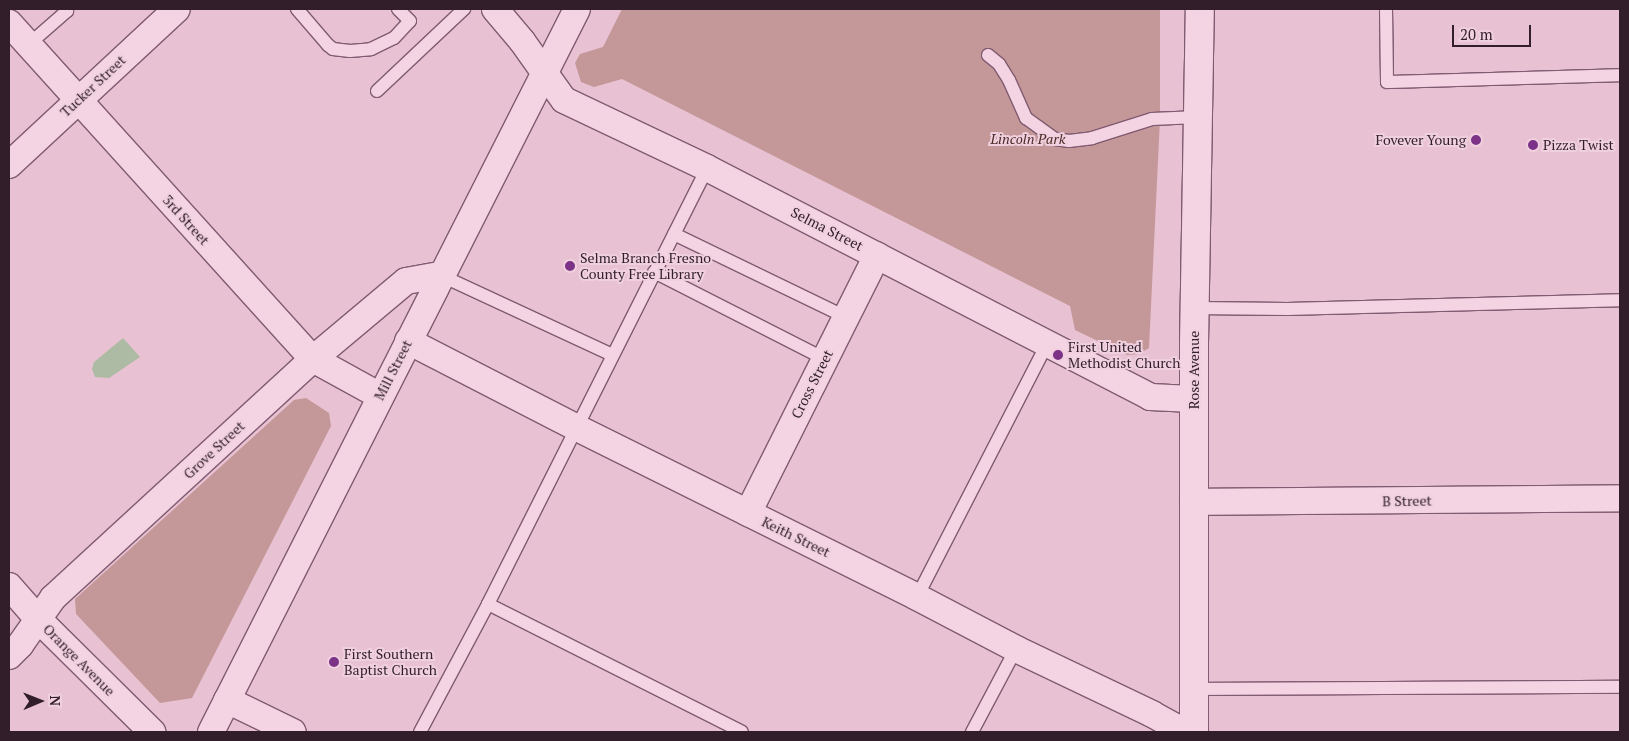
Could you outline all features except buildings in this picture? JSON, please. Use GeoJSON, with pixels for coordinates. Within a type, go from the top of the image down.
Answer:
{"type":"FeatureCollection","features":[{"type":"Feature","properties":{"kind":"street","name":"Tucker Street"},"geometry":{"type":"LineString","coordinates":[[9,165],[177,9]]}},
{"type":"Feature","properties":{"kind":"street","name":"Mill Street"},"geometry":{"type":"LineString","coordinates":[[211,732],[440,275],[577,9]]}},
{"type":"Feature","properties":{"kind":"street","name":"Rose Avenue"},"geometry":{"type":"LineString","coordinates":[[1194,732],[1193,399],[1200,9]]}},
{"type":"Feature","properties":{"kind":"street","name":"Selma Street"},"geometry":{"type":"LineString","coordinates":[[497,10],[522,41],[564,100],[707,168],[1150,396],[1193,399]]}},
{"type":"Feature","properties":{"kind":"street","name":"3rd Street"},"geometry":{"type":"LineString","coordinates":[[9,23],[313,359],[380,396]]}},
{"type":"Feature","properties":{"kind":"street","name":"Cross Street"},"geometry":{"type":"LineString","coordinates":[[748,513],[877,255]]}},
{"type":"Feature","properties":{"kind":"street","name":"Grove Street"},"geometry":{"type":"LineString","coordinates":[[9,656],[20,645],[60,592],[313,359],[406,281],[440,275]]}},
{"type":"Feature","properties":{"kind":"street","name":"Keith Street"},"geometry":{"type":"LineString","coordinates":[[408,341],[577,428],[917,597],[1016,649],[1152,714],[1184,732]]}},
{"type":"Feature","properties":{"kind":"street","name":"B Street"},"geometry":{"type":"LineString","coordinates":[[1194,502],[1620,498]]}},
{"type":"Feature","properties":{"kind":"street","name":"Orange Avenue"},"geometry":{"type":"LineString","coordinates":[[9,586],[38,619],[152,732]]}},
{"type":"Feature","properties":{"kind":"street"},"geometry":{"type":"LineString","coordinates":[[227,700],[293,732]]}},
{"type":"Feature","properties":{"kind":"lane"},"geometry":{"type":"LineString","coordinates":[[28,45],[67,10],[65,9]]}},
{"type":"Feature","properties":{"kind":"lane"},"geometry":{"type":"LineString","coordinates":[[297,9],[328,45],[334,49],[350,52],[371,49],[394,38],[410,22],[398,9]]}},
{"type":"Feature","properties":{"kind":"lane"},"geometry":{"type":"LineString","coordinates":[[377,91],[464,9]]}},
{"type":"Feature","properties":{"kind":"lane"},"geometry":{"type":"LineString","coordinates":[[1386,9],[1387,82],[1620,76]]}},
{"type":"Feature","properties":{"kind":"lane"},"geometry":{"type":"LineString","coordinates":[[988,55],[998,64],[1009,80],[1026,118],[1055,139],[1068,141],[1086,139],[1152,119],[1198,117]]}},
{"type":"Feature","properties":{"kind":"lane"},"geometry":{"type":"LineString","coordinates":[[420,732],[488,604],[707,168]]}},
{"type":"Feature","properties":{"kind":"lane"},"geometry":{"type":"LineString","coordinates":[[674,234],[846,318]]}},
{"type":"Feature","properties":{"kind":"lane"},"geometry":{"type":"LineString","coordinates":[[654,272],[825,359]]}},
{"type":"Feature","properties":{"kind":"lane"},"geometry":{"type":"LineString","coordinates":[[440,275],[612,355]]}},
{"type":"Feature","properties":{"kind":"lane"},"geometry":{"type":"LineString","coordinates":[[1194,308],[1287,309],[1620,300]]}},
{"type":"Feature","properties":{"kind":"lane"},"geometry":{"type":"LineString","coordinates":[[917,597],[1047,344]]}},
{"type":"Feature","properties":{"kind":"lane"},"geometry":{"type":"LineString","coordinates":[[488,604],[742,732]]}},
{"type":"Feature","properties":{"kind":"lane"},"geometry":{"type":"LineString","coordinates":[[972,732],[1016,649]]}},
{"type":"Feature","properties":{"kind":"lane"},"geometry":{"type":"LineString","coordinates":[[1194,690],[1620,688]]}},
{"type":"Feature","properties":{"kind":"green space","name":"Lincoln Park"},"geometry":{"type":"Polygon","coordinates":[[[622,9],[1160,9],[1160,119],[1149,348],[1139,354],[1127,355],[1075,330],[1070,306],[622,79],[594,87],[581,82],[575,63],[580,54],[603,47],[622,9]]]}},
{"type":"Feature","properties":{"kind":"green space"},"geometry":{"type":"Polygon","coordinates":[[[306,398],[329,413],[331,426],[192,698],[160,703],[76,614],[75,599],[294,400],[306,398]]]}},
{"type":"Feature","properties":{"kind":"shaded area"},"geometry":{"type":"Polygon","coordinates":[[[123,338],[140,357],[109,378],[95,377],[92,369],[94,362],[123,338]]]}},
{"type":"Feature","properties":{"kind":"place","name":"Fovever Young"},"geometry":{"type":"Point","coordinates":[1476,140]}},
{"type":"Feature","properties":{"kind":"place","name":"Pizza Twist"},"geometry":{"type":"Point","coordinates":[1533,145]}},
{"type":"Feature","properties":{"kind":"place","name":"Selma Branch Fresno County Free Library"},"geometry":{"type":"Point","coordinates":[570,266]}},
{"type":"Feature","properties":{"kind":"place","name":"First United Methodist Church"},"geometry":{"type":"Point","coordinates":[1058,355]}},
{"type":"Feature","properties":{"kind":"place","name":"First Southern Baptist Church"},"geometry":{"type":"Point","coordinates":[334,662]}}]}
